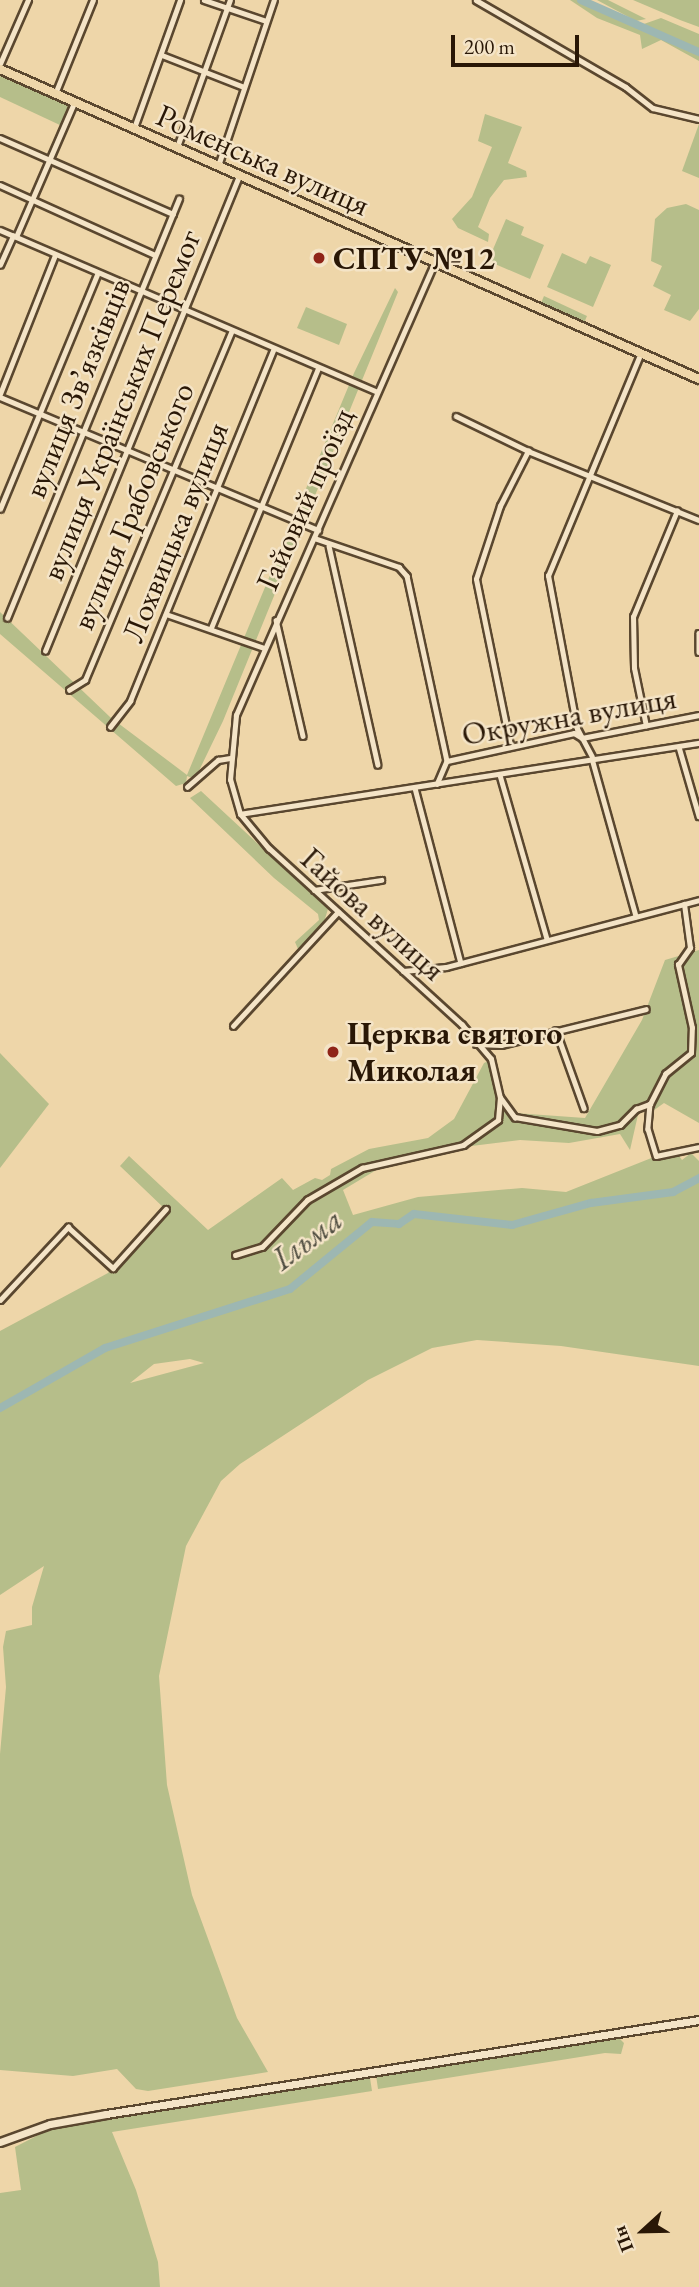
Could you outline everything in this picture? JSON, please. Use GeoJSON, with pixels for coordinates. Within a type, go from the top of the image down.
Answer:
{"type":"FeatureCollection","features":[{"type":"Feature","properties":{"kind":"main road","name":"Роменська вулиця"},"geometry":{"type":"LineString","coordinates":[[0,66],[74,103],[699,379]]}},
{"type":"Feature","properties":{"kind":"street"},"geometry":{"type":"LineString","coordinates":[[0,66],[28,0]]}},
{"type":"Feature","properties":{"kind":"street"},"geometry":{"type":"LineString","coordinates":[[55,94],[93,0]]}},
{"type":"Feature","properties":{"kind":"street"},"geometry":{"type":"LineString","coordinates":[[134,129],[180,0]]}},
{"type":"Feature","properties":{"kind":"street"},"geometry":{"type":"LineString","coordinates":[[204,0],[266,21]]}},
{"type":"Feature","properties":{"kind":"street"},"geometry":{"type":"LineString","coordinates":[[177,148],[230,0]]}},
{"type":"Feature","properties":{"kind":"street"},"geometry":{"type":"LineString","coordinates":[[217,166],[274,0]]}},
{"type":"Feature","properties":{"kind":"street"},"geometry":{"type":"LineString","coordinates":[[475,0],[626,87],[653,108],[699,119]]}},
{"type":"Feature","properties":{"kind":"street"},"geometry":{"type":"LineString","coordinates":[[162,55],[244,87]]}},
{"type":"Feature","properties":{"kind":"street"},"geometry":{"type":"LineString","coordinates":[[0,265],[74,103]]}},
{"type":"Feature","properties":{"kind":"street"},"geometry":{"type":"LineString","coordinates":[[0,138],[173,214]]}},
{"type":"Feature","properties":{"kind":"street","name":"вулиця Українських Перемог"},"geometry":{"type":"LineString","coordinates":[[45,650],[186,312],[239,176]]}},
{"type":"Feature","properties":{"kind":"street"},"geometry":{"type":"LineString","coordinates":[[0,185],[155,255]]}},
{"type":"Feature","properties":{"kind":"street","name":"вулиця Звʼязківців"},"geometry":{"type":"LineString","coordinates":[[8,618],[179,199]]}},
{"type":"Feature","properties":{"kind":"street"},"geometry":{"type":"LineString","coordinates":[[0,230],[97,275],[376,391]]}},
{"type":"Feature","properties":{"kind":"street"},"geometry":{"type":"LineString","coordinates":[[55,255],[0,395],[318,530]]}},
{"type":"Feature","properties":{"kind":"street","name":"Гайовий проїзд"},"geometry":{"type":"LineString","coordinates":[[230,758],[236,715],[434,263]]}},
{"type":"Feature","properties":{"kind":"street"},"geometry":{"type":"LineString","coordinates":[[0,509],[97,275]]}},
{"type":"Feature","properties":{"kind":"street","name":"вулиця Грабовського"},"geometry":{"type":"LineString","coordinates":[[69,690],[85,680],[231,332]]}},
{"type":"Feature","properties":{"kind":"street","name":"Лохвицька вулиця"},"geometry":{"type":"LineString","coordinates":[[110,727],[130,701],[274,349]]}},
{"type":"Feature","properties":{"kind":"street"},"geometry":{"type":"LineString","coordinates":[[636,916],[593,759],[582,738],[547,583],[642,353]]}},
{"type":"Feature","properties":{"kind":"street"},"geometry":{"type":"LineString","coordinates":[[211,628],[318,368]]}},
{"type":"Feature","properties":{"kind":"street"},"geometry":{"type":"LineString","coordinates":[[456,416],[528,451],[591,474],[699,520]]}},
{"type":"Feature","properties":{"kind":"street"},"geometry":{"type":"LineString","coordinates":[[510,745],[476,579],[496,515],[528,451]]}},
{"type":"Feature","properties":{"kind":"street"},"geometry":{"type":"LineString","coordinates":[[646,726],[633,658],[633,617],[677,511]]}},
{"type":"Feature","properties":{"kind":"street"},"geometry":{"type":"LineString","coordinates":[[314,538],[389,564],[407,576],[447,761],[437,784]]}},
{"type":"Feature","properties":{"kind":"street"},"geometry":{"type":"LineString","coordinates":[[329,545],[378,765]]}},
{"type":"Feature","properties":{"kind":"street"},"geometry":{"type":"LineString","coordinates":[[166,614],[264,648]]}},
{"type":"Feature","properties":{"kind":"street"},"geometry":{"type":"LineString","coordinates":[[276,619],[282,631],[303,736]]}},
{"type":"Feature","properties":{"kind":"street"},"geometry":{"type":"LineString","coordinates":[[699,633],[699,652]]}},
{"type":"Feature","properties":{"kind":"street","name":"Окружна вулиця"},"geometry":{"type":"LineString","coordinates":[[447,761],[574,733],[582,738],[699,715]]}},
{"type":"Feature","properties":{"kind":"street"},"geometry":{"type":"LineString","coordinates":[[240,814],[699,743]]}},
{"type":"Feature","properties":{"kind":"street"},"geometry":{"type":"LineString","coordinates":[[679,747],[699,816]]}},
{"type":"Feature","properties":{"kind":"street"},"geometry":{"type":"LineString","coordinates":[[187,787],[218,760],[230,758]]}},
{"type":"Feature","properties":{"kind":"street","name":"Гайова вулиця"},"geometry":{"type":"LineString","coordinates":[[230,758],[230,780],[240,814],[281,862],[462,1026],[491,1059],[500,1098]]}},
{"type":"Feature","properties":{"kind":"street"},"geometry":{"type":"LineString","coordinates":[[500,775],[547,939]]}},
{"type":"Feature","properties":{"kind":"street"},"geometry":{"type":"LineString","coordinates":[[415,788],[461,963]]}},
{"type":"Feature","properties":{"kind":"street"},"geometry":{"type":"LineString","coordinates":[[313,890],[381,880]]}},
{"type":"Feature","properties":{"kind":"street"},"geometry":{"type":"LineString","coordinates":[[402,971],[461,963],[699,900]]}},
{"type":"Feature","properties":{"kind":"street"},"geometry":{"type":"LineString","coordinates":[[684,904],[690,948],[678,965],[692,1028],[691,1053],[665,1074],[650,1104],[648,1129],[656,1156],[699,1147]]}},
{"type":"Feature","properties":{"kind":"street"},"geometry":{"type":"LineString","coordinates":[[233,1026],[338,912]]}},
{"type":"Feature","properties":{"kind":"street"},"geometry":{"type":"LineString","coordinates":[[476,1044],[501,1045],[646,1009]]}},
{"type":"Feature","properties":{"kind":"street"},"geometry":{"type":"LineString","coordinates":[[556,1030],[584,1108]]}},
{"type":"Feature","properties":{"kind":"street"},"geometry":{"type":"LineString","coordinates":[[500,1098],[515,1117],[597,1131],[620,1125],[640,1106],[650,1104]]}},
{"type":"Feature","properties":{"kind":"street"},"geometry":{"type":"LineString","coordinates":[[235,1255],[262,1247],[307,1200],[362,1168],[463,1144],[495,1124],[500,1098]]}},
{"type":"Feature","properties":{"kind":"street"},"geometry":{"type":"LineString","coordinates":[[0,1300],[68,1227],[113,1268],[166,1209]]}},
{"type":"Feature","properties":{"kind":"street"},"geometry":{"type":"LineString","coordinates":[[0,2142],[50,2124],[99,2115],[699,2020]]}},
{"type":"Feature","properties":{"kind":"green space"},"geometry":{"type":"Polygon","coordinates":[[[570,0],[584,0],[607,14],[641,25],[661,18],[699,34],[699,61],[661,40],[642,49],[640,35],[597,18],[570,0]]]}},
{"type":"Feature","properties":{"kind":"green space"},"geometry":{"type":"Polygon","coordinates":[[[597,0],[608,0],[646,19],[636,21],[597,0]]]}},
{"type":"Feature","properties":{"kind":"green space"},"geometry":{"type":"Polygon","coordinates":[[[633,0],[699,0],[699,27],[680,20],[633,0]]]}},
{"type":"Feature","properties":{"kind":"green space"},"geometry":{"type":"Polygon","coordinates":[[[0,76],[70,106],[62,126],[0,97],[0,76]]]}},
{"type":"Feature","properties":{"kind":"green space"},"geometry":{"type":"Polygon","coordinates":[[[485,114],[522,127],[508,163],[526,171],[527,177],[504,180],[490,198],[478,227],[489,234],[488,242],[458,228],[452,219],[472,197],[492,147],[478,141],[485,114]]]}},
{"type":"Feature","properties":{"kind":"green space"},"geometry":{"type":"Polygon","coordinates":[[[699,124],[699,178],[682,171],[699,124]]]}},
{"type":"Feature","properties":{"kind":"green space"},"geometry":{"type":"Polygon","coordinates":[[[686,204],[699,210],[699,309],[690,321],[664,310],[671,295],[653,286],[662,266],[651,261],[655,219],[667,208],[686,204]]]}},
{"type":"Feature","properties":{"kind":"green space"},"geometry":{"type":"Polygon","coordinates":[[[506,219],[524,227],[521,235],[544,245],[530,279],[488,261],[506,219]]]}},
{"type":"Feature","properties":{"kind":"green space"},"geometry":{"type":"Polygon","coordinates":[[[562,253],[586,264],[590,256],[611,265],[593,307],[547,287],[562,253]]]}},
{"type":"Feature","properties":{"kind":"green space"},"geometry":{"type":"Polygon","coordinates":[[[395,288],[398,292],[223,721],[195,779],[187,776],[186,783],[176,786],[0,634],[0,612],[110,717],[187,775],[354,373],[395,288]]]}},
{"type":"Feature","properties":{"kind":"green space"},"geometry":{"type":"Polygon","coordinates":[[[544,296],[587,316],[584,323],[541,303],[544,296]]]}},
{"type":"Feature","properties":{"kind":"green space"},"geometry":{"type":"Polygon","coordinates":[[[306,307],[347,324],[339,345],[297,328],[306,307]]]}},
{"type":"Feature","properties":{"kind":"green space"},"geometry":{"type":"Polygon","coordinates":[[[201,791],[328,909],[324,922],[298,949],[295,942],[319,920],[318,914],[274,878],[190,798],[201,791]]]}},
{"type":"Feature","properties":{"kind":"green space"},"geometry":{"type":"Polygon","coordinates":[[[699,950],[699,1123],[664,1103],[650,1113],[650,1105],[640,1106],[630,1150],[620,1134],[569,1143],[520,1140],[439,1150],[378,1169],[343,1190],[353,1215],[418,1197],[522,1188],[566,1192],[674,1149],[682,1160],[691,1153],[699,1161],[699,1366],[561,1346],[477,1340],[432,1348],[368,1380],[240,1464],[221,1481],[186,1546],[159,1676],[167,1785],[192,1895],[237,2018],[268,2072],[148,2091],[136,2089],[117,2069],[73,2076],[0,2070],[0,1754],[6,1687],[3,1647],[6,1631],[32,1625],[32,1607],[44,1566],[0,1595],[0,1331],[108,1273],[165,1209],[120,1166],[129,1156],[208,1230],[282,1178],[293,1190],[315,1178],[322,1180],[330,1175],[331,1169],[369,1149],[428,1138],[454,1119],[484,1063],[493,1059],[503,1098],[515,1113],[585,1118],[642,1020],[665,960],[699,950]],[[190,1359],[154,1364],[130,1383],[204,1363],[190,1359]]]}},
{"type":"Feature","properties":{"kind":"green space"},"geometry":{"type":"Polygon","coordinates":[[[0,1053],[49,1104],[0,1168],[0,1053]]]}},
{"type":"Feature","properties":{"kind":"green space"},"geometry":{"type":"Polygon","coordinates":[[[619,2038],[624,2043],[621,2054],[605,2053],[378,2089],[376,2075],[619,2038]]]}},
{"type":"Feature","properties":{"kind":"green space"},"geometry":{"type":"Polygon","coordinates":[[[370,2078],[372,2091],[112,2132],[136,2190],[158,2262],[160,2287],[0,2287],[0,2193],[21,2190],[15,2147],[52,2128],[106,2117],[370,2078]]]}},
{"type":"Feature","properties":{"kind":"waterway"},"geometry":{"type":"LineString","coordinates":[[581,0],[699,52]]}},
{"type":"Feature","properties":{"kind":"waterway","name":"Ільма"},"geometry":{"type":"LineString","coordinates":[[0,1408],[105,1348],[290,1289],[372,1222],[399,1224],[414,1214],[512,1225],[591,1203],[673,1192],[699,1178]]}},
{"type":"Feature","properties":{"kind":"place","name":"СПТУ №12"},"geometry":{"type":"Point","coordinates":[319,258]}},
{"type":"Feature","properties":{"kind":"place","name":"Церква святого Миколая"},"geometry":{"type":"Point","coordinates":[333,1052]}}]}
